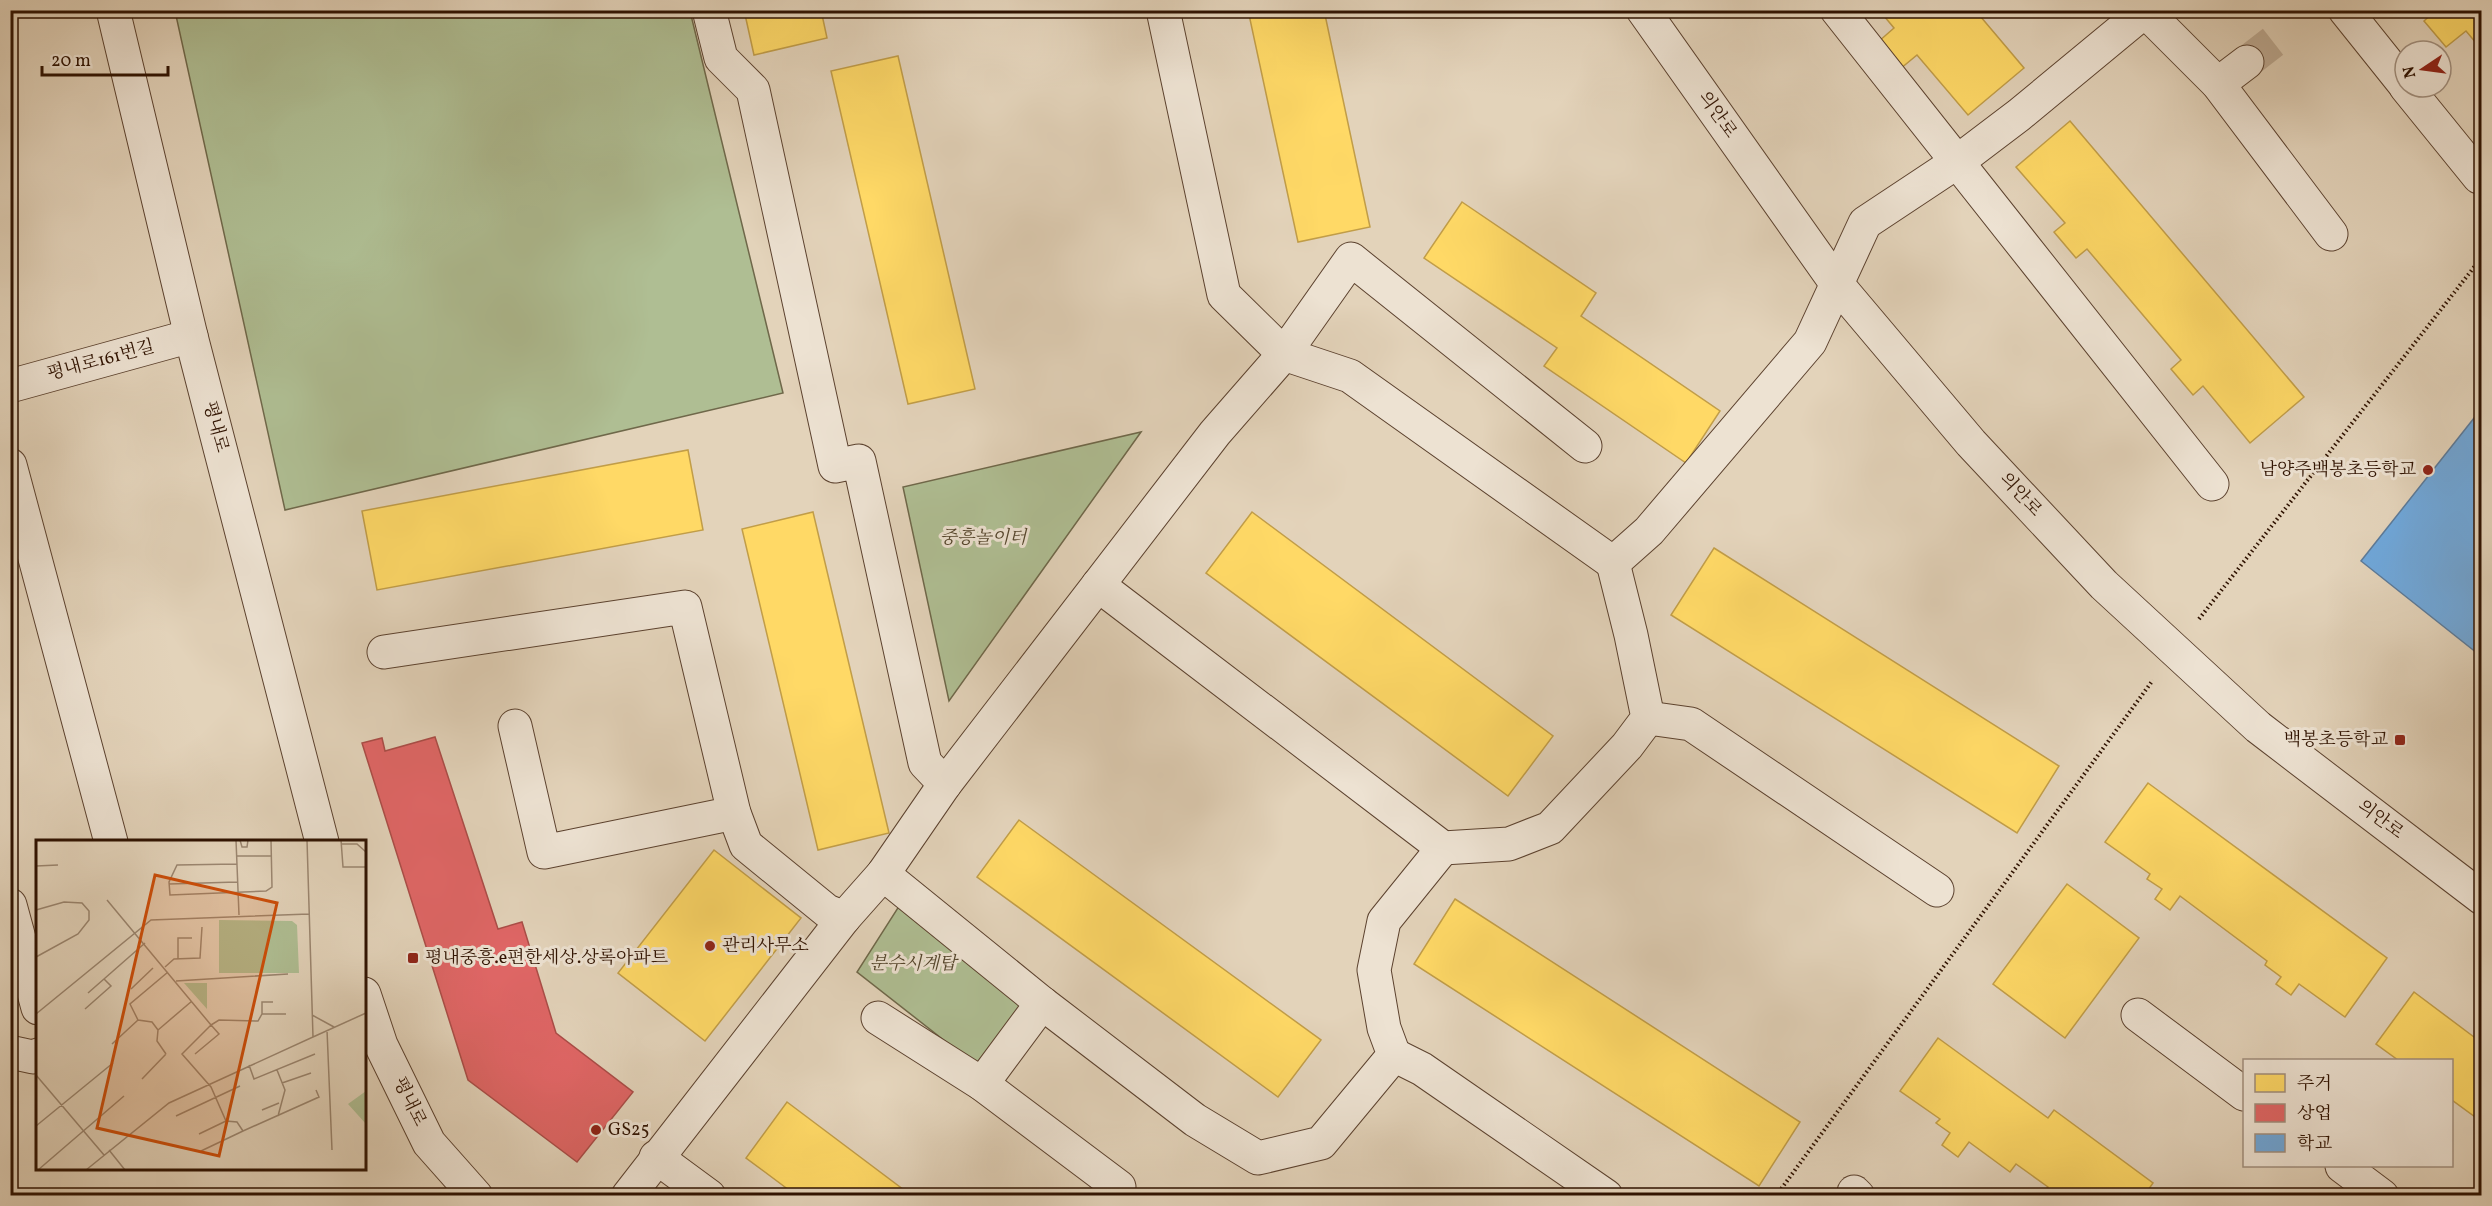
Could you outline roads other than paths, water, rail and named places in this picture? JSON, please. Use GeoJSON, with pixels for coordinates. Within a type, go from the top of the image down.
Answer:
{"type":"FeatureCollection","features":[{"type":"Feature","properties":{"kind":"street","name":"평내로"},"geometry":{"type":"LineString","coordinates":[[113,10],[191,336],[321,840]]}},
{"type":"Feature","properties":{"kind":"street"},"geometry":{"type":"LineString","coordinates":[[709,10],[721,58],[753,90],[835,466],[859,461],[925,764],[945,784]]}},
{"type":"Feature","properties":{"kind":"street"},"geometry":{"type":"LineString","coordinates":[[1098,585],[1443,848],[1509,844],[1550,828],[1628,746],[1648,718],[1613,563],[1350,376],[1284,354],[1224,295],[1163,10]]}},
{"type":"Feature","properties":{"kind":"street","name":"의안로"},"geometry":{"type":"LineString","coordinates":[[1643,10],[1836,283],[1971,443],[2104,585],[2258,727],[2481,898]]}},
{"type":"Feature","properties":{"kind":"street"},"geometry":{"type":"LineString","coordinates":[[1837,10],[2212,484]]}},
{"type":"Feature","properties":{"kind":"street"},"geometry":{"type":"LineString","coordinates":[[2345,10],[2393,70]]}},
{"type":"Feature","properties":{"kind":"street"},"geometry":{"type":"LineString","coordinates":[[1613,563],[1649,531],[1810,342],[1866,223],[1957,162],[2019,115],[2146,11],[2218,84],[2331,234]]}},
{"type":"Feature","properties":{"kind":"street"},"geometry":{"type":"LineString","coordinates":[[2218,84],[2247,62]]}},
{"type":"Feature","properties":{"kind":"street"},"geometry":{"type":"LineString","coordinates":[[2416,99],[2479,177]]}},
{"type":"Feature","properties":{"kind":"street"},"geometry":{"type":"LineString","coordinates":[[628,1196],[656,1157],[844,918],[883,874],[945,784],[1215,433],[1284,354],[1351,259],[1585,446]]}},
{"type":"Feature","properties":{"kind":"street","name":"평내로161번길"},"geometry":{"type":"LineString","coordinates":[[10,386],[191,336]]}},
{"type":"Feature","properties":{"kind":"street"},"geometry":{"type":"LineString","coordinates":[[10,465],[110,840]]}},
{"type":"Feature","properties":{"kind":"street"},"geometry":{"type":"LineString","coordinates":[[384,652],[685,607],[734,813],[746,845],[827,911],[844,918]]}},
{"type":"Feature","properties":{"kind":"street"},"geometry":{"type":"LineString","coordinates":[[1648,718],[1691,724],[1937,890]]}},
{"type":"Feature","properties":{"kind":"street"},"geometry":{"type":"LineString","coordinates":[[515,726],[544,852],[734,813]]}},
{"type":"Feature","properties":{"kind":"street"},"geometry":{"type":"LineString","coordinates":[[1443,848],[1383,921],[1374,970],[1384,1028],[1394,1055],[1422,1069],[1606,1196]]}},
{"type":"Feature","properties":{"kind":"street"},"geometry":{"type":"LineString","coordinates":[[883,874],[1042,1003],[1195,1120],[1258,1158],[1321,1143],[1394,1055]]}},
{"type":"Feature","properties":{"kind":"street"},"geometry":{"type":"LineString","coordinates":[[10,905],[36,1001]]}},
{"type":"Feature","properties":{"kind":"street","name":"평내로"},"geometry":{"type":"LineString","coordinates":[[366,1000],[381,1045],[429,1143],[476,1196]]}},
{"type":"Feature","properties":{"kind":"street"},"geometry":{"type":"LineString","coordinates":[[982,1084],[1042,1003]]}},
{"type":"Feature","properties":{"kind":"street"},"geometry":{"type":"LineString","coordinates":[[2138,1016],[2243,1093]]}},
{"type":"Feature","properties":{"kind":"street"},"geometry":{"type":"LineString","coordinates":[[878,1018],[982,1084],[1119,1187]]}},
{"type":"Feature","properties":{"kind":"street"},"geometry":{"type":"LineString","coordinates":[[10,1052],[36,1056]]}},
{"type":"Feature","properties":{"kind":"street"},"geometry":{"type":"LineString","coordinates":[[656,1157],[709,1196]]}},
{"type":"Feature","properties":{"kind":"street"},"geometry":{"type":"LineString","coordinates":[[2343,1167],[2382,1196]]}},
{"type":"Feature","properties":{"kind":"tunnel"},"geometry":{"type":"LineString","coordinates":[[2247,62],[2283,34]]}},
{"type":"Feature","properties":{"kind":"place","name":"남양주백봉초등학교"},"geometry":{"type":"Point","coordinates":[2428,470]}},
{"type":"Feature","properties":{"kind":"place","name":"백봉초등학교"},"geometry":{"type":"Point","coordinates":[2400,740]}},
{"type":"Feature","properties":{"kind":"place","name":"관리사무소"},"geometry":{"type":"Point","coordinates":[710,946]}},
{"type":"Feature","properties":{"kind":"place","name":"평내중흥.e편한세상.상록아파트"},"geometry":{"type":"Point","coordinates":[413,958]}},
{"type":"Feature","properties":{"kind":"place","name":"GS25"},"geometry":{"type":"Point","coordinates":[596,1130]}},
{"type":"Feature","properties":{"kind":"park label","name":"중흥놀이터"},"geometry":{"type":"Point","coordinates":[983,538]}},
{"type":"Feature","properties":{"kind":"park label","name":"분수시계탑"},"geometry":{"type":"Point","coordinates":[913,964]}}]}
